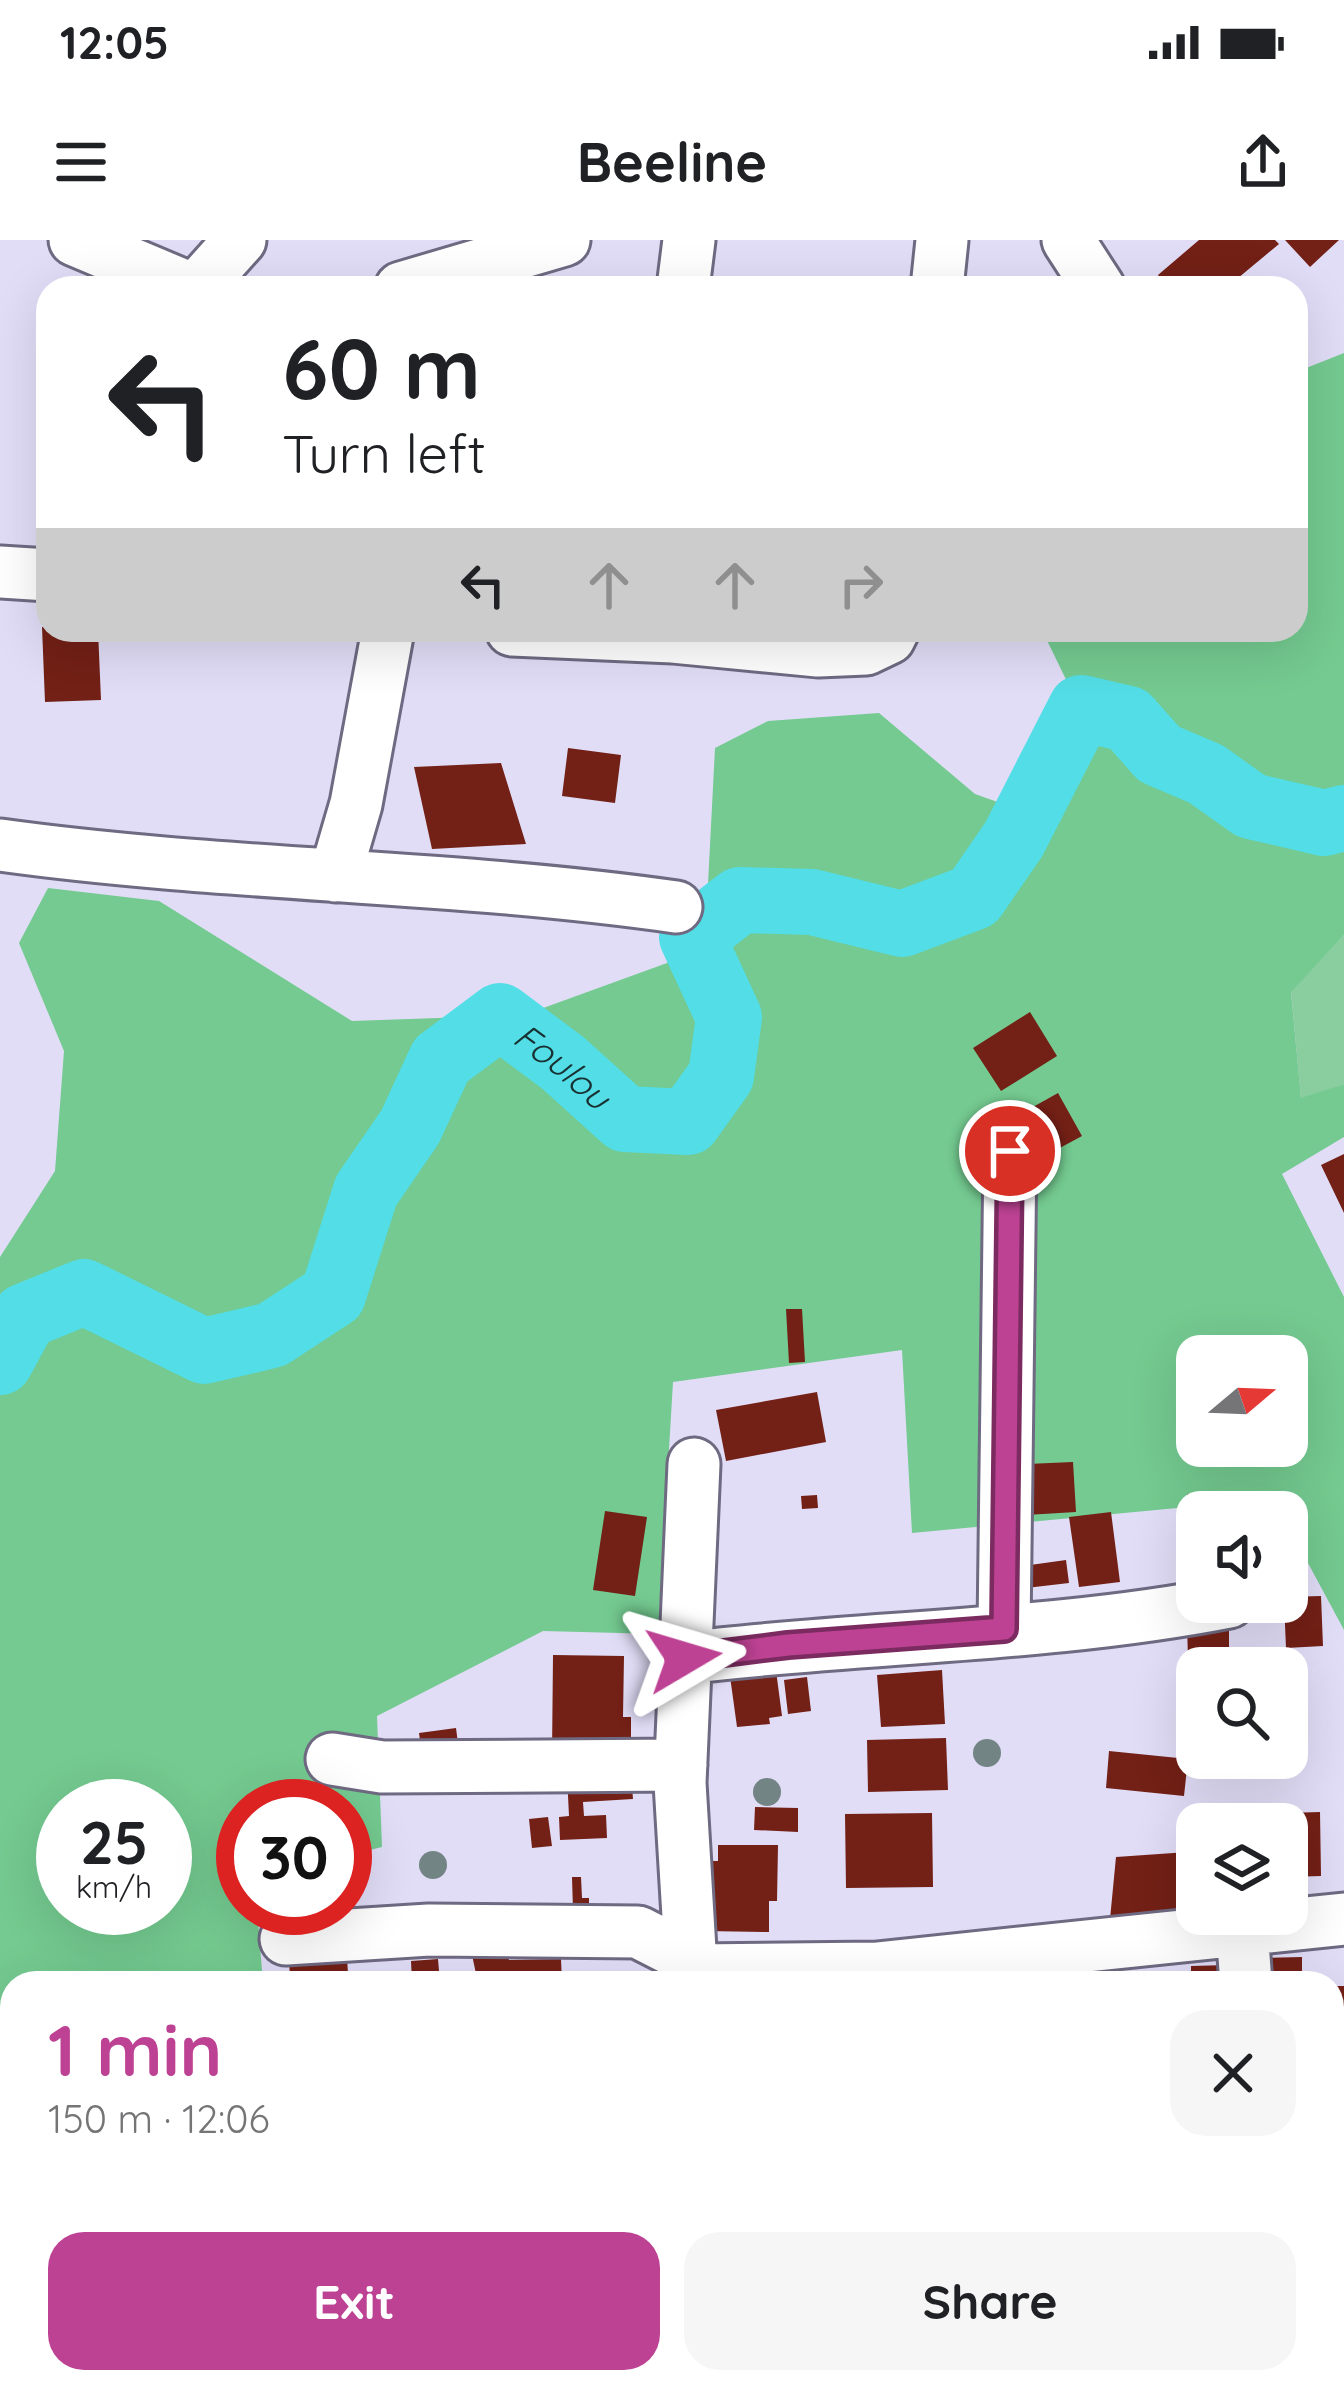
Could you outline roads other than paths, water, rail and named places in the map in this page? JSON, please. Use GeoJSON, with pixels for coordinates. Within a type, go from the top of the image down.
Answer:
{"type":"FeatureCollection","features":[{"type":"Feature","properties":{"kind":"street"},"geometry":{"type":"LineString","coordinates":[[75,240],[164,276]]}},
{"type":"Feature","properties":{"kind":"street"},"geometry":{"type":"LineString","coordinates":[[205,276],[240,240]]}},
{"type":"Feature","properties":{"kind":"street"},"geometry":{"type":"LineString","coordinates":[[441,276],[564,240]]}},
{"type":"Feature","properties":{"kind":"street"},"geometry":{"type":"LineString","coordinates":[[684,276],[689,240]]}},
{"type":"Feature","properties":{"kind":"street"},"geometry":{"type":"LineString","coordinates":[[939,276],[942,240]]}},
{"type":"Feature","properties":{"kind":"street"},"geometry":{"type":"LineString","coordinates":[[1068,240],[1091,276]]}},
{"type":"Feature","properties":{"kind":"street"},"geometry":{"type":"LineString","coordinates":[[0,572],[36,574]]}},
{"type":"Feature","properties":{"kind":"street"},"geometry":{"type":"LineString","coordinates":[[335,876],[356,804],[386,642]]}},
{"type":"Feature","properties":{"kind":"street"},"geometry":{"type":"LineString","coordinates":[[731,642],[818,651],[866,649],[881,642]]}},
{"type":"Feature","properties":{"kind":"street"},"geometry":{"type":"LineString","coordinates":[[0,845],[123,862],[595,896],[676,907]]}},
{"type":"Feature","properties":{"kind":"street"},"geometry":{"type":"LineString","coordinates":[[1004,1629],[1010,1151]]}},
{"type":"Feature","properties":{"kind":"street"},"geometry":{"type":"LineString","coordinates":[[693,1971],[681,1765],[694,1464]]}},
{"type":"Feature","properties":{"kind":"street"},"geometry":{"type":"LineString","coordinates":[[684,1658],[788,1645],[1138,1620],[1176,1612]]}},
{"type":"Feature","properties":{"kind":"street"},"geometry":{"type":"LineString","coordinates":[[332,1759],[382,1767],[681,1765]]}},
{"type":"Feature","properties":{"kind":"street"},"geometry":{"type":"LineString","coordinates":[[1308,1923],[1344,1919]]}},
{"type":"Feature","properties":{"kind":"street"},"geometry":{"type":"LineString","coordinates":[[286,1939],[430,1930],[638,1932],[693,1971],[962,1971],[1208,1935]]}},
{"type":"Feature","properties":{"kind":"street"},"geometry":{"type":"LineString","coordinates":[[1242,1935],[1245,1971]]}},
{"type":"Feature","properties":{"kind":"waterway","name":"Foulou"},"geometry":{"type":"LineString","coordinates":[[0,1362],[25,1316],[84,1292],[204,1351],[272,1335],[333,1295],[366,1191],[410,1127],[441,1060],[500,1016],[563,1063],[625,1119],[688,1122],[721,1076],[729,1017],[692,937],[740,900],[812,902],[902,924],[974,897],[1014,839],[1081,708],[1128,719],[1159,754],[1206,774],[1251,806],[1324,823],[1344,818]]}}]}
